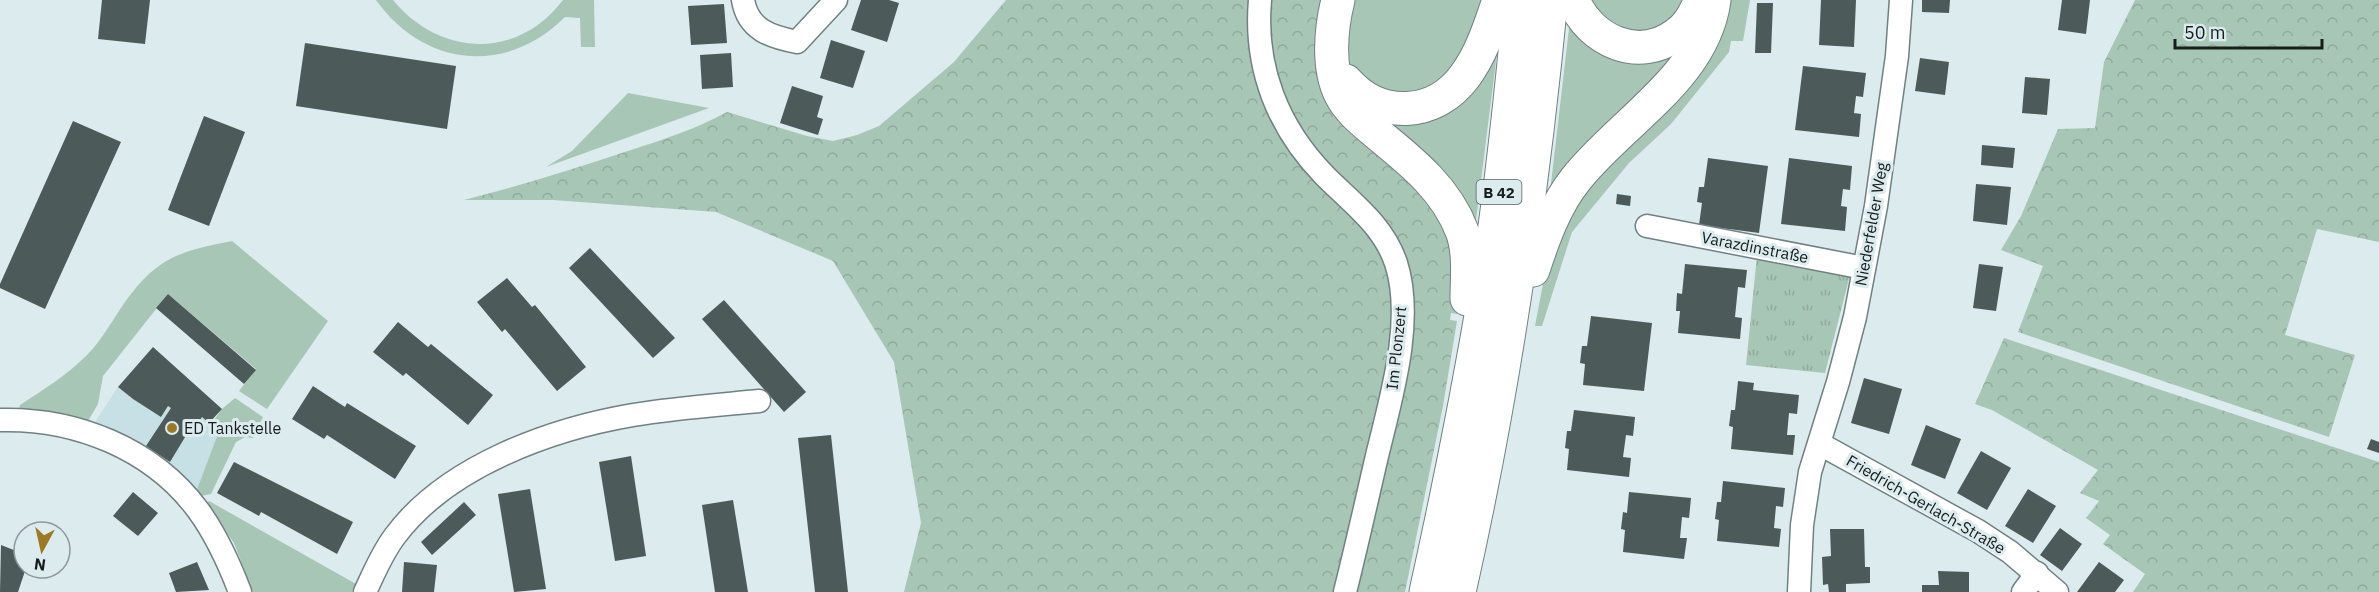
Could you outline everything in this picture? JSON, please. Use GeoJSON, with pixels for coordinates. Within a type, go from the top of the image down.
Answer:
{"type":"FeatureCollection","features":[{"type":"Feature","properties":{"kind":"highway"},"geometry":{"type":"LineString","coordinates":[[1338,0],[1333,29],[1333,56],[1337,85],[1343,99],[1358,116],[1433,183],[1452,210],[1462,232],[1467,256],[1468,383]]}},
{"type":"Feature","properties":{"kind":"highway"},"geometry":{"type":"LineString","coordinates":[[1333,56],[1347,82],[1369,101],[1395,110],[1424,107],[1439,100],[1464,78],[1484,42],[1499,0]]}},
{"type":"Feature","properties":{"kind":"highway","name":"B 42"},"geometry":{"type":"LineString","coordinates":[[1426,592],[1485,292],[1502,169],[1520,0]]}},
{"type":"Feature","properties":{"kind":"highway","name":"B 42"},"geometry":{"type":"LineString","coordinates":[[1459,592],[1508,343],[1527,210],[1551,0]]}},
{"type":"Feature","properties":{"kind":"highway"},"geometry":{"type":"LineString","coordinates":[[1573,0],[1582,18],[1596,33],[1615,43],[1650,46],[1665,42],[1678,34],[1688,23],[1701,0]]}},
{"type":"Feature","properties":{"kind":"highway"},"geometry":{"type":"LineString","coordinates":[[1508,343],[1542,244],[1566,194],[1592,160],[1681,72],[1705,32],[1714,0]]}},
{"type":"Feature","properties":{"kind":"street"},"geometry":{"type":"LineString","coordinates":[[743,0],[749,17],[760,31],[776,38],[797,42],[836,0]]}},
{"type":"Feature","properties":{"kind":"street","name":"Im Plonzert"},"geometry":{"type":"LineString","coordinates":[[1260,0],[1258,34],[1270,88],[1285,126],[1318,168],[1379,228],[1400,277],[1401,326],[1395,375],[1345,592]]}},
{"type":"Feature","properties":{"kind":"street","name":"Niederfelder Weg"},"geometry":{"type":"LineString","coordinates":[[1798,592],[1810,472],[1855,317],[1876,206],[1897,56],[1901,0]]}},
{"type":"Feature","properties":{"kind":"street","name":"Varazdinstraße"},"geometry":{"type":"LineString","coordinates":[[1647,226],[1864,268]]}},
{"type":"Feature","properties":{"kind":"street"},"geometry":{"type":"LineString","coordinates":[[365,592],[387,548],[406,523],[438,493],[480,466],[540,440],[587,424],[648,412],[759,401]]}},
{"type":"Feature","properties":{"kind":"street"},"geometry":{"type":"LineString","coordinates":[[0,420],[44,422],[87,432],[117,444],[155,468],[177,486],[197,509],[219,543],[240,592]]}},
{"type":"Feature","properties":{"kind":"street","name":"Friedrich-Gerlach-Straße"},"geometry":{"type":"LineString","coordinates":[[1820,444],[1978,531],[2037,573],[2057,592]]}},
{"type":"Feature","properties":{"kind":"street"},"geometry":{"type":"LineString","coordinates":[[2024,592],[2037,573]]}},
{"type":"Feature","properties":{"kind":"shaded area"},"geometry":{"type":"Polygon","coordinates":[[[155,376],[219,431],[196,492],[114,431],[95,422],[118,387],[133,399],[155,376]]]}},
{"type":"Feature","properties":{"kind":"green space"},"geometry":{"type":"Polygon","coordinates":[[[376,0],[393,0],[412,19],[432,32],[455,41],[478,44],[501,42],[524,34],[544,20],[563,0],[594,0],[595,47],[581,47],[580,18],[565,17],[542,36],[517,49],[492,55],[466,56],[441,50],[417,39],[395,22],[376,0]]]}},
{"type":"Feature","properties":{"kind":"green space"},"geometry":{"type":"Polygon","coordinates":[[[1006,0],[1326,0],[1321,28],[1446,213],[1461,283],[1458,314],[1451,313],[1450,320],[1457,321],[1443,406],[1405,592],[904,592],[921,523],[894,362],[833,261],[716,212],[553,200],[464,200],[653,143],[727,112],[807,136],[833,141],[857,135],[879,126],[954,62],[1006,0]]]}},
{"type":"Feature","properties":{"kind":"green space"},"geometry":{"type":"Polygon","coordinates":[[[1350,0],[1488,0],[1451,80],[1399,101],[1360,77],[1352,69],[1346,45],[1350,0]]]}},
{"type":"Feature","properties":{"kind":"green space"},"geometry":{"type":"Polygon","coordinates":[[[1583,0],[1692,0],[1679,22],[1628,36],[1583,0]]]}},
{"type":"Feature","properties":{"kind":"green space"},"geometry":{"type":"Polygon","coordinates":[[[1723,0],[1750,0],[1743,41],[1731,41],[1729,52],[1671,124],[1629,163],[1572,232],[1542,326],[1535,326],[1545,273],[1567,214],[1723,0]]]}},
{"type":"Feature","properties":{"kind":"green space"},"geometry":{"type":"Polygon","coordinates":[[[2135,0],[2379,0],[2379,242],[2317,229],[2285,335],[2355,355],[2329,437],[2018,332],[2043,266],[2001,250],[2021,216],[2058,129],[2095,128],[2104,62],[2135,0]]]}},
{"type":"Feature","properties":{"kind":"green space"},"geometry":{"type":"Polygon","coordinates":[[[1570,20],[1594,41],[1698,24],[1548,209],[1570,20]]]}},
{"type":"Feature","properties":{"kind":"green space"},"geometry":{"type":"Polygon","coordinates":[[[1497,53],[1475,228],[1380,115],[1497,53]]]}},
{"type":"Feature","properties":{"kind":"green space"},"geometry":{"type":"Polygon","coordinates":[[[628,93],[709,108],[546,167],[572,151],[628,93]]]}},
{"type":"Feature","properties":{"kind":"green space"},"geometry":{"type":"Polygon","coordinates":[[[232,241],[328,321],[267,409],[239,391],[256,369],[168,294],[103,376],[98,404],[88,421],[19,410],[20,405],[63,376],[87,355],[131,294],[154,269],[166,261],[195,249],[232,241]]]}},
{"type":"Feature","properties":{"kind":"green space"},"geometry":{"type":"Polygon","coordinates":[[[1757,256],[1850,275],[1825,373],[1746,365],[1757,256]]]}},
{"type":"Feature","properties":{"kind":"green space"},"geometry":{"type":"Polygon","coordinates":[[[2004,338],[2379,462],[2379,592],[2133,592],[2145,574],[2103,544],[2110,535],[2086,518],[2099,501],[2080,493],[2098,470],[1992,410],[1975,404],[2004,338]]]}},
{"type":"Feature","properties":{"kind":"green space"},"geometry":{"type":"Polygon","coordinates":[[[235,398],[263,417],[253,438],[245,437],[236,442],[211,494],[201,496],[196,492],[219,431],[211,424],[222,409],[235,398]]]}},
{"type":"Feature","properties":{"kind":"green space"},"geometry":{"type":"Polygon","coordinates":[[[209,501],[356,584],[352,592],[253,592],[234,543],[206,503],[209,501]]]}},
{"type":"Feature","properties":{"kind":"building"},"geometry":{"type":"Polygon","coordinates":[[[102,0],[150,0],[145,44],[98,39],[102,0]]]}},
{"type":"Feature","properties":{"kind":"building"},"geometry":{"type":"Polygon","coordinates":[[[861,0],[889,0],[899,3],[887,42],[851,30],[861,0]]]}},
{"type":"Feature","properties":{"kind":"building"},"geometry":{"type":"Polygon","coordinates":[[[1821,0],[1856,0],[1854,47],[1819,45],[1821,0]]]}},
{"type":"Feature","properties":{"kind":"building"},"geometry":{"type":"Polygon","coordinates":[[[1922,0],[1950,0],[1949,13],[1922,12],[1922,0]]]}},
{"type":"Feature","properties":{"kind":"building"},"geometry":{"type":"Polygon","coordinates":[[[2062,0],[2090,0],[2086,34],[2058,30],[2062,0]]]}},
{"type":"Feature","properties":{"kind":"building"},"geometry":{"type":"Polygon","coordinates":[[[1757,3],[1773,3],[1771,53],[1755,53],[1757,3]]]}},
{"type":"Feature","properties":{"kind":"building"},"geometry":{"type":"Polygon","coordinates":[[[724,4],[727,43],[691,45],[688,6],[724,4]]]}},
{"type":"Feature","properties":{"kind":"building"},"geometry":{"type":"Polygon","coordinates":[[[831,40],[865,51],[853,88],[820,78],[831,40]]]}},
{"type":"Feature","properties":{"kind":"building"},"geometry":{"type":"Polygon","coordinates":[[[305,43],[456,66],[447,129],[296,106],[305,43]]]}},
{"type":"Feature","properties":{"kind":"building"},"geometry":{"type":"Polygon","coordinates":[[[731,53],[733,87],[702,89],[700,55],[731,53]]]}},
{"type":"Feature","properties":{"kind":"building"},"geometry":{"type":"Polygon","coordinates":[[[1920,58],[1949,62],[1945,95],[1915,91],[1920,58]]]}},
{"type":"Feature","properties":{"kind":"building"},"geometry":{"type":"Polygon","coordinates":[[[1803,66],[1866,73],[1863,97],[1856,96],[1854,113],[1861,114],[1859,137],[1795,130],[1803,66]]]}},
{"type":"Feature","properties":{"kind":"building"},"geometry":{"type":"Polygon","coordinates":[[[2025,77],[2050,79],[2047,115],[2022,113],[2025,77]]]}},
{"type":"Feature","properties":{"kind":"building"},"geometry":{"type":"Polygon","coordinates":[[[792,86],[823,96],[817,117],[823,119],[818,135],[780,123],[792,86]]]}},
{"type":"Feature","properties":{"kind":"building"},"geometry":{"type":"Polygon","coordinates":[[[204,116],[245,132],[209,226],[168,210],[204,116]]]}},
{"type":"Feature","properties":{"kind":"building"},"geometry":{"type":"Polygon","coordinates":[[[73,121],[121,142],[45,309],[0,288],[0,284],[73,121]]]}},
{"type":"Feature","properties":{"kind":"building"},"geometry":{"type":"Polygon","coordinates":[[[1982,145],[2015,148],[2013,168],[1981,165],[1982,145]]]}},
{"type":"Feature","properties":{"kind":"building"},"geometry":{"type":"Polygon","coordinates":[[[1708,158],[1768,166],[1759,233],[1699,225],[1702,203],[1697,202],[1699,187],[1704,187],[1708,158]]]}},
{"type":"Feature","properties":{"kind":"building"},"geometry":{"type":"Polygon","coordinates":[[[1789,158],[1852,166],[1850,190],[1843,189],[1841,206],[1847,207],[1845,231],[1781,224],[1789,158]]]}},
{"type":"Feature","properties":{"kind":"building"},"geometry":{"type":"Polygon","coordinates":[[[1976,184],[2011,187],[2007,225],[1973,221],[1976,184]]]}},
{"type":"Feature","properties":{"kind":"building"},"geometry":{"type":"Polygon","coordinates":[[[1617,194],[1631,196],[1630,206],[1616,204],[1617,194]]]}},
{"type":"Feature","properties":{"kind":"building"},"geometry":{"type":"Polygon","coordinates":[[[590,248],[675,338],[653,358],[569,268],[590,248]]]}},
{"type":"Feature","properties":{"kind":"building"},"geometry":{"type":"Polygon","coordinates":[[[1685,264],[1747,270],[1745,288],[1738,287],[1735,317],[1742,318],[1740,339],[1678,333],[1680,311],[1676,311],[1677,293],[1682,294],[1685,264]]]}},
{"type":"Feature","properties":{"kind":"building"},"geometry":{"type":"Polygon","coordinates":[[[1979,264],[2003,267],[1996,311],[1973,308],[1979,264]]]}},
{"type":"Feature","properties":{"kind":"building"},"geometry":{"type":"Polygon","coordinates":[[[507,278],[532,307],[535,305],[586,367],[557,391],[505,329],[502,332],[477,302],[507,278]]]}},
{"type":"Feature","properties":{"kind":"building"},"geometry":{"type":"Polygon","coordinates":[[[168,294],[256,370],[244,384],[156,308],[168,294]]]}},
{"type":"Feature","properties":{"kind":"building"},"geometry":{"type":"Polygon","coordinates":[[[724,300],[806,392],[784,412],[702,319],[724,300]]]}},
{"type":"Feature","properties":{"kind":"building"},"geometry":{"type":"Polygon","coordinates":[[[1591,316],[1652,323],[1644,391],[1583,385],[1585,364],[1580,363],[1582,346],[1587,346],[1591,316]]]}},
{"type":"Feature","properties":{"kind":"building"},"geometry":{"type":"Polygon","coordinates":[[[398,322],[428,347],[431,344],[493,395],[468,425],[406,373],[403,376],[373,352],[398,322]]]}},
{"type":"Feature","properties":{"kind":"building"},"geometry":{"type":"Polygon","coordinates":[[[153,347],[222,409],[209,423],[202,417],[196,426],[193,424],[170,462],[146,446],[171,408],[168,406],[161,417],[118,387],[153,347]]]}},
{"type":"Feature","properties":{"kind":"building"},"geometry":{"type":"Polygon","coordinates":[[[1864,378],[1902,389],[1889,434],[1851,423],[1864,378]]]}},
{"type":"Feature","properties":{"kind":"building"},"geometry":{"type":"Polygon","coordinates":[[[1738,381],[1754,383],[1753,390],[1799,395],[1797,414],[1789,413],[1787,435],[1795,435],[1793,455],[1731,449],[1733,427],[1729,426],[1731,410],[1735,410],[1738,381]]]}},
{"type":"Feature","properties":{"kind":"building"},"geometry":{"type":"Polygon","coordinates":[[[313,386],[345,407],[347,403],[416,446],[395,479],[327,435],[324,439],[292,419],[313,386]]]}},
{"type":"Feature","properties":{"kind":"building"},"geometry":{"type":"Polygon","coordinates":[[[1574,410],[1635,417],[1633,436],[1626,435],[1623,457],[1631,458],[1629,477],[1567,470],[1569,449],[1565,448],[1567,431],[1571,431],[1574,410]]]}},
{"type":"Feature","properties":{"kind":"building"},"geometry":{"type":"Polygon","coordinates":[[[1926,425],[1961,439],[1945,479],[1911,465],[1926,425]]]}},
{"type":"Feature","properties":{"kind":"building"},"geometry":{"type":"Polygon","coordinates":[[[831,435],[848,592],[815,592],[798,438],[831,435]]]}},
{"type":"Feature","properties":{"kind":"building"},"geometry":{"type":"Polygon","coordinates":[[[2371,439],[2379,442],[2379,453],[2367,449],[2371,439]]]}},
{"type":"Feature","properties":{"kind":"building"},"geometry":{"type":"Polygon","coordinates":[[[1981,451],[2011,468],[1987,510],[1957,493],[1981,451]]]}},
{"type":"Feature","properties":{"kind":"building"},"geometry":{"type":"Polygon","coordinates":[[[631,456],[646,556],[615,561],[599,462],[631,456]]]}},
{"type":"Feature","properties":{"kind":"building"},"geometry":{"type":"Polygon","coordinates":[[[234,462],[353,522],[337,554],[261,512],[259,516],[217,493],[234,462]]]}},
{"type":"Feature","properties":{"kind":"building"},"geometry":{"type":"Polygon","coordinates":[[[1723,481],[1785,488],[1783,507],[1776,506],[1774,528],[1781,529],[1779,547],[1717,541],[1719,520],[1715,519],[1717,502],[1721,502],[1723,481]]]}},
{"type":"Feature","properties":{"kind":"building"},"geometry":{"type":"Polygon","coordinates":[[[530,489],[546,589],[514,592],[498,494],[530,489]]]}},
{"type":"Feature","properties":{"kind":"building"},"geometry":{"type":"Polygon","coordinates":[[[2028,489],[2056,506],[2033,543],[2005,526],[2028,489]]]}},
{"type":"Feature","properties":{"kind":"building"},"geometry":{"type":"Polygon","coordinates":[[[133,492],[158,513],[138,536],[113,516],[133,492]]]}},
{"type":"Feature","properties":{"kind":"building"},"geometry":{"type":"Polygon","coordinates":[[[1629,492],[1691,498],[1689,518],[1682,517],[1680,538],[1687,538],[1684,559],[1623,552],[1625,530],[1621,529],[1623,512],[1627,513],[1629,492]]]}},
{"type":"Feature","properties":{"kind":"building"},"geometry":{"type":"Polygon","coordinates":[[[733,500],[748,592],[715,592],[702,505],[733,500]]]}},
{"type":"Feature","properties":{"kind":"building"},"geometry":{"type":"Polygon","coordinates":[[[464,502],[476,515],[432,555],[421,542],[464,502]]]}},
{"type":"Feature","properties":{"kind":"building"},"geometry":{"type":"Polygon","coordinates":[[[2060,528],[2082,544],[2062,571],[2040,555],[2060,528]]]}},
{"type":"Feature","properties":{"kind":"building"},"geometry":{"type":"Polygon","coordinates":[[[1830,529],[1864,529],[1865,567],[1870,567],[1870,583],[1846,584],[1846,592],[1829,592],[1828,584],[1823,585],[1822,557],[1831,556],[1830,529]]]}},
{"type":"Feature","properties":{"kind":"building"},"geometry":{"type":"Polygon","coordinates":[[[1,545],[12,549],[12,580],[22,580],[18,592],[0,592],[1,545]]]}},
{"type":"Feature","properties":{"kind":"building"},"geometry":{"type":"Polygon","coordinates":[[[197,562],[209,590],[176,592],[169,573],[197,562]]]}},
{"type":"Feature","properties":{"kind":"building"},"geometry":{"type":"Polygon","coordinates":[[[404,562],[437,565],[434,592],[402,592],[404,562]]]}},
{"type":"Feature","properties":{"kind":"building"},"geometry":{"type":"Polygon","coordinates":[[[2099,562],[2124,580],[2115,592],[2077,592],[2099,562]]]}},
{"type":"Feature","properties":{"kind":"building"},"geometry":{"type":"Polygon","coordinates":[[[1938,571],[1969,572],[1969,592],[1922,592],[1922,585],[1939,585],[1938,571]]]}},
{"type":"Feature","properties":{"kind":"place","name":"ED Tankstelle"},"geometry":{"type":"Point","coordinates":[172,428]}}]}
